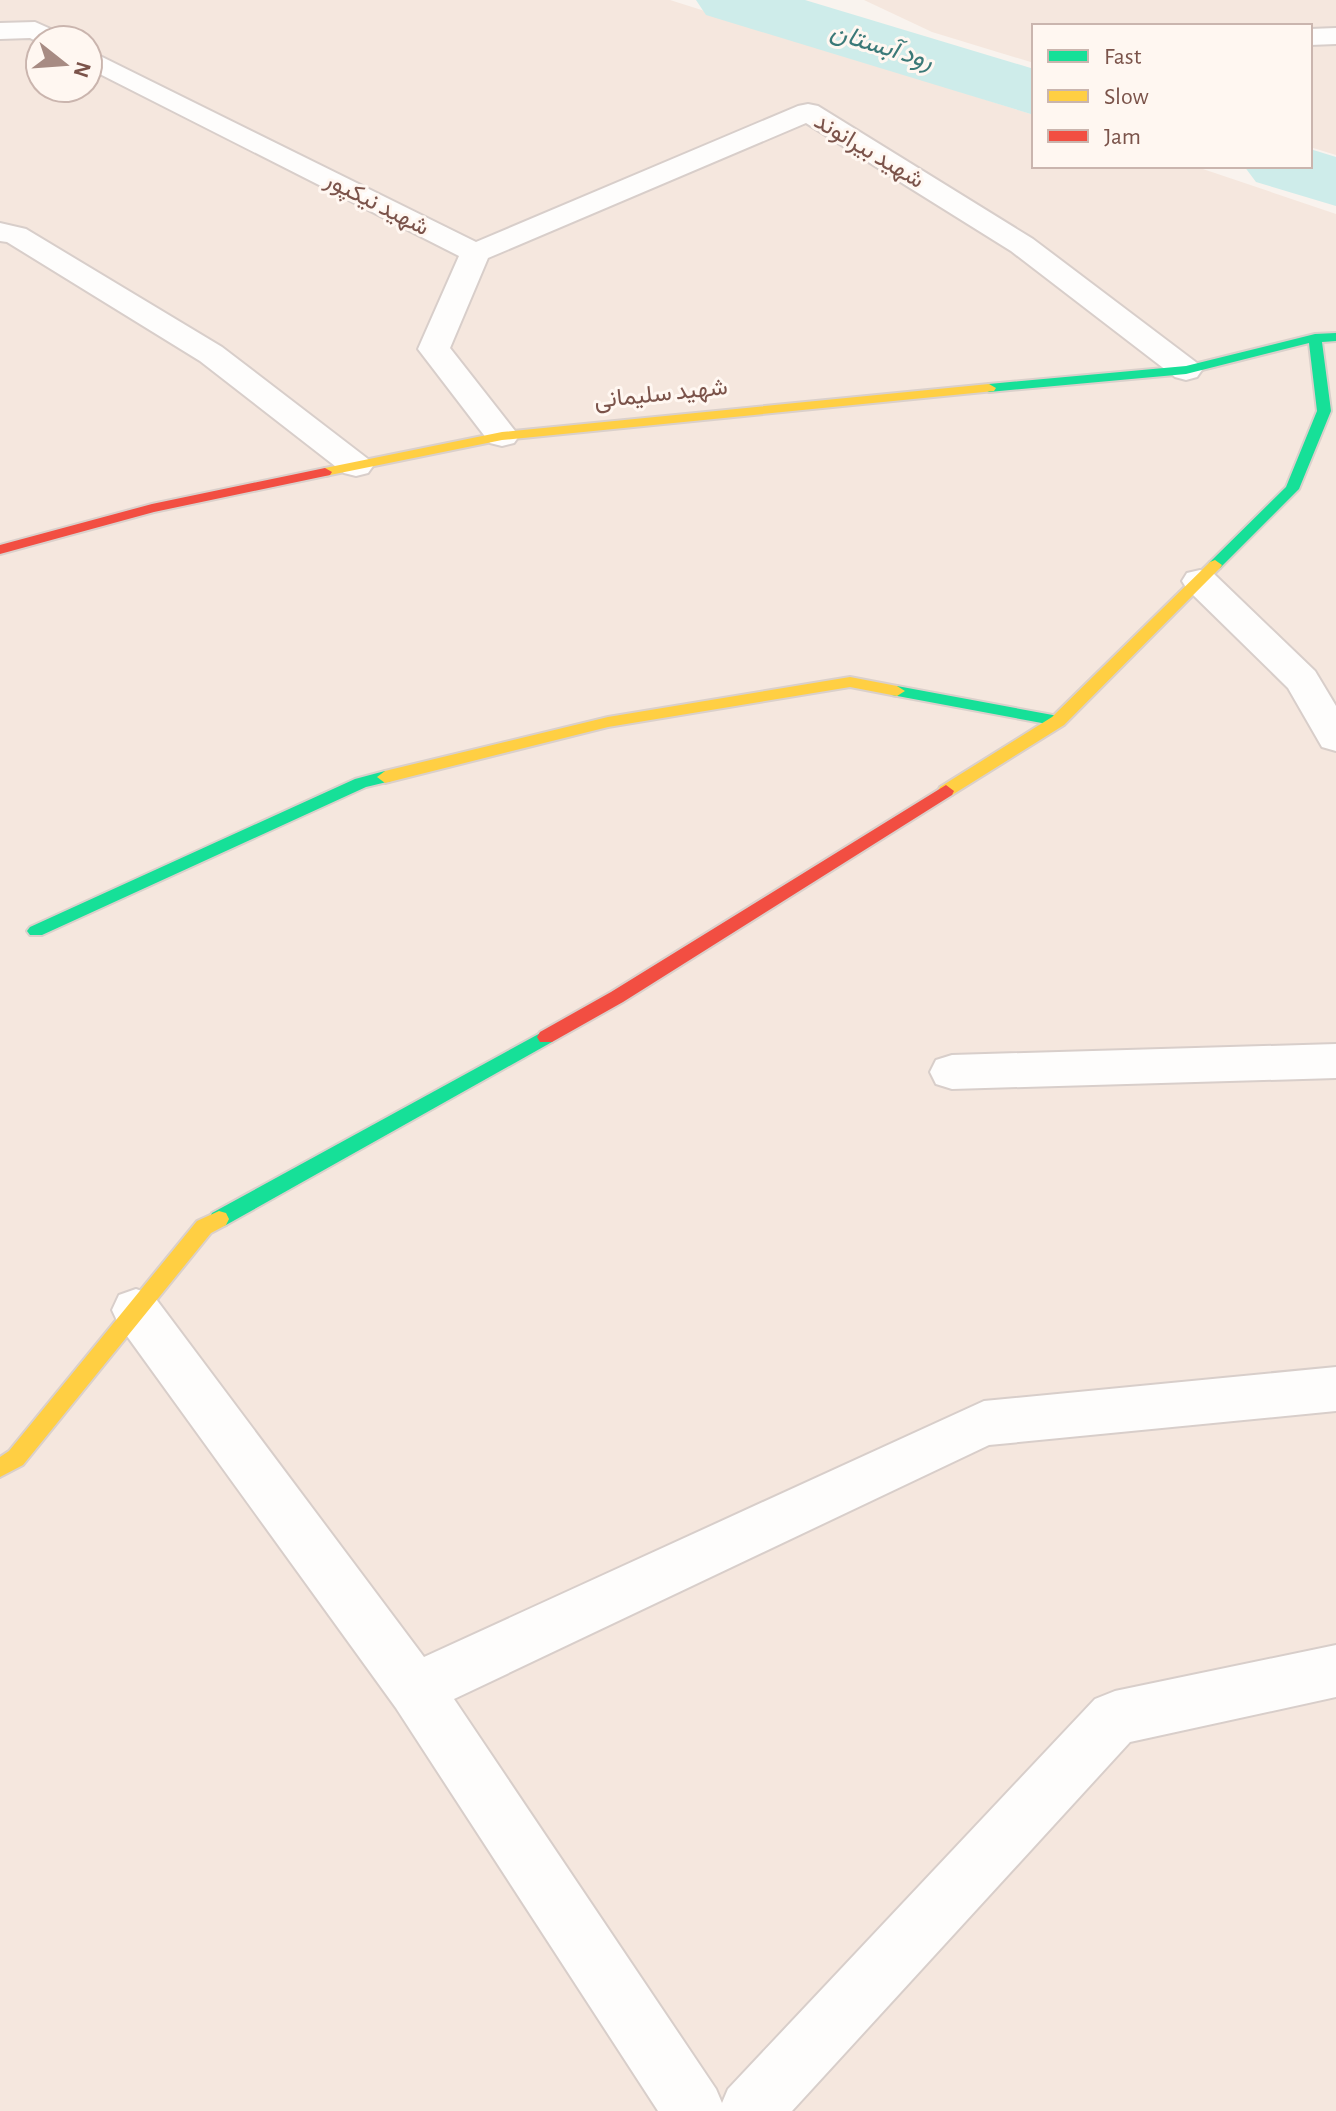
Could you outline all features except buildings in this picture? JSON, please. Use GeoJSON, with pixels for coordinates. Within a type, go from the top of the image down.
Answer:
{"type":"FeatureCollection","features":[{"type":"Feature","properties":{"kind":"street"},"geometry":{"type":"LineString","coordinates":[[0,31],[24,30]]}},
{"type":"Feature","properties":{"kind":"street"},"geometry":{"type":"LineString","coordinates":[[1312,37],[1336,36]]}},
{"type":"Feature","properties":{"kind":"street","name":"شهید نیکپور"},"geometry":{"type":"LineString","coordinates":[[104,66],[475,253]]}},
{"type":"Feature","properties":{"kind":"street","name":"شهید بیرانوند"},"geometry":{"type":"LineString","coordinates":[[475,253],[808,112],[1022,245],[1186,370]]}},
{"type":"Feature","properties":{"kind":"street"},"geometry":{"type":"LineString","coordinates":[[0,232],[16,235],[211,354],[356,466]]}},
{"type":"Feature","properties":{"kind":"street"},"geometry":{"type":"LineString","coordinates":[[475,253],[434,349],[502,436]]}},
{"type":"Feature","properties":{"kind":"street","name":"شهید سلیمانی"},"geometry":{"type":"LineString","coordinates":[[0,550],[152,508],[502,436],[760,408],[1186,370],[1315,338],[1336,337]]}},
{"type":"Feature","properties":{"kind":"street"},"geometry":{"type":"LineString","coordinates":[[0,1468],[16,1458],[204,1227],[617,997],[1058,721],[1292,489],[1324,411],[1315,338]]}},
{"type":"Feature","properties":{"kind":"street"},"geometry":{"type":"LineString","coordinates":[[1200,581],[1302,680],[1336,738]]}},
{"type":"Feature","properties":{"kind":"street"},"geometry":{"type":"LineString","coordinates":[[36,931],[361,783],[608,722],[850,682],[1058,721]]}},
{"type":"Feature","properties":{"kind":"street"},"geometry":{"type":"LineString","coordinates":[[952,1072],[1336,1061]]}},
{"type":"Feature","properties":{"kind":"street"},"geometry":{"type":"LineString","coordinates":[[136,1310],[415,1689],[694,2111]]}},
{"type":"Feature","properties":{"kind":"street"},"geometry":{"type":"LineString","coordinates":[[415,1689],[984,1423],[1336,1389]]}},
{"type":"Feature","properties":{"kind":"street"},"geometry":{"type":"LineString","coordinates":[[750,2111],[1115,1718],[1336,1671]]}},
{"type":"Feature","properties":{"kind":"shaded area"},"geometry":{"type":"Polygon","coordinates":[[[0,0],[670,0],[1032,114],[1032,168],[1200,168],[1336,214],[1336,2111],[0,2111],[0,0]]]}},
{"type":"Feature","properties":{"kind":"shaded area"},"geometry":{"type":"Polygon","coordinates":[[[864,0],[1336,0],[1336,155],[1312,148],[1312,24],[1032,24],[1032,62],[932,32],[864,0]]]}},
{"type":"Feature","properties":{"kind":"waterway","name":"رود آبستان"},"geometry":{"type":"LineString","coordinates":[[731,0],[1032,92]]}},
{"type":"Feature","properties":{"kind":"waterway","name":"رود آبستان"},"geometry":{"type":"LineString","coordinates":[[1290,168],[1336,182]]}},
{"type":"Feature","properties":{"kind":"traffic: fast"},"geometry":{"type":"LineString","coordinates":[[989,388],[1186,370],[1315,338],[1336,337]]}},
{"type":"Feature","properties":{"kind":"traffic: fast"},"geometry":{"type":"LineString","coordinates":[[1215,565],[1292,489],[1324,411],[1315,338]]}},
{"type":"Feature","properties":{"kind":"traffic: fast"},"geometry":{"type":"LineString","coordinates":[[897,691],[1058,721]]}},
{"type":"Feature","properties":{"kind":"traffic: fast"},"geometry":{"type":"LineString","coordinates":[[36,931],[361,783],[385,777]]}},
{"type":"Feature","properties":{"kind":"traffic: fast"},"geometry":{"type":"LineString","coordinates":[[219,1219],[546,1037]]}},
{"type":"Feature","properties":{"kind":"traffic: slow"},"geometry":{"type":"LineString","coordinates":[[325,472],[502,436],[989,388]]}},
{"type":"Feature","properties":{"kind":"traffic: slow"},"geometry":{"type":"LineString","coordinates":[[946,791],[1058,721],[1215,565]]}},
{"type":"Feature","properties":{"kind":"traffic: slow"},"geometry":{"type":"LineString","coordinates":[[385,777],[608,722],[850,682],[897,691]]}},
{"type":"Feature","properties":{"kind":"traffic: slow"},"geometry":{"type":"LineString","coordinates":[[0,1468],[16,1458],[204,1227],[219,1219]]}},
{"type":"Feature","properties":{"kind":"traffic: jam"},"geometry":{"type":"LineString","coordinates":[[0,550],[152,508],[325,472]]}},
{"type":"Feature","properties":{"kind":"traffic: jam"},"geometry":{"type":"LineString","coordinates":[[546,1037],[617,997],[946,791]]}}]}
